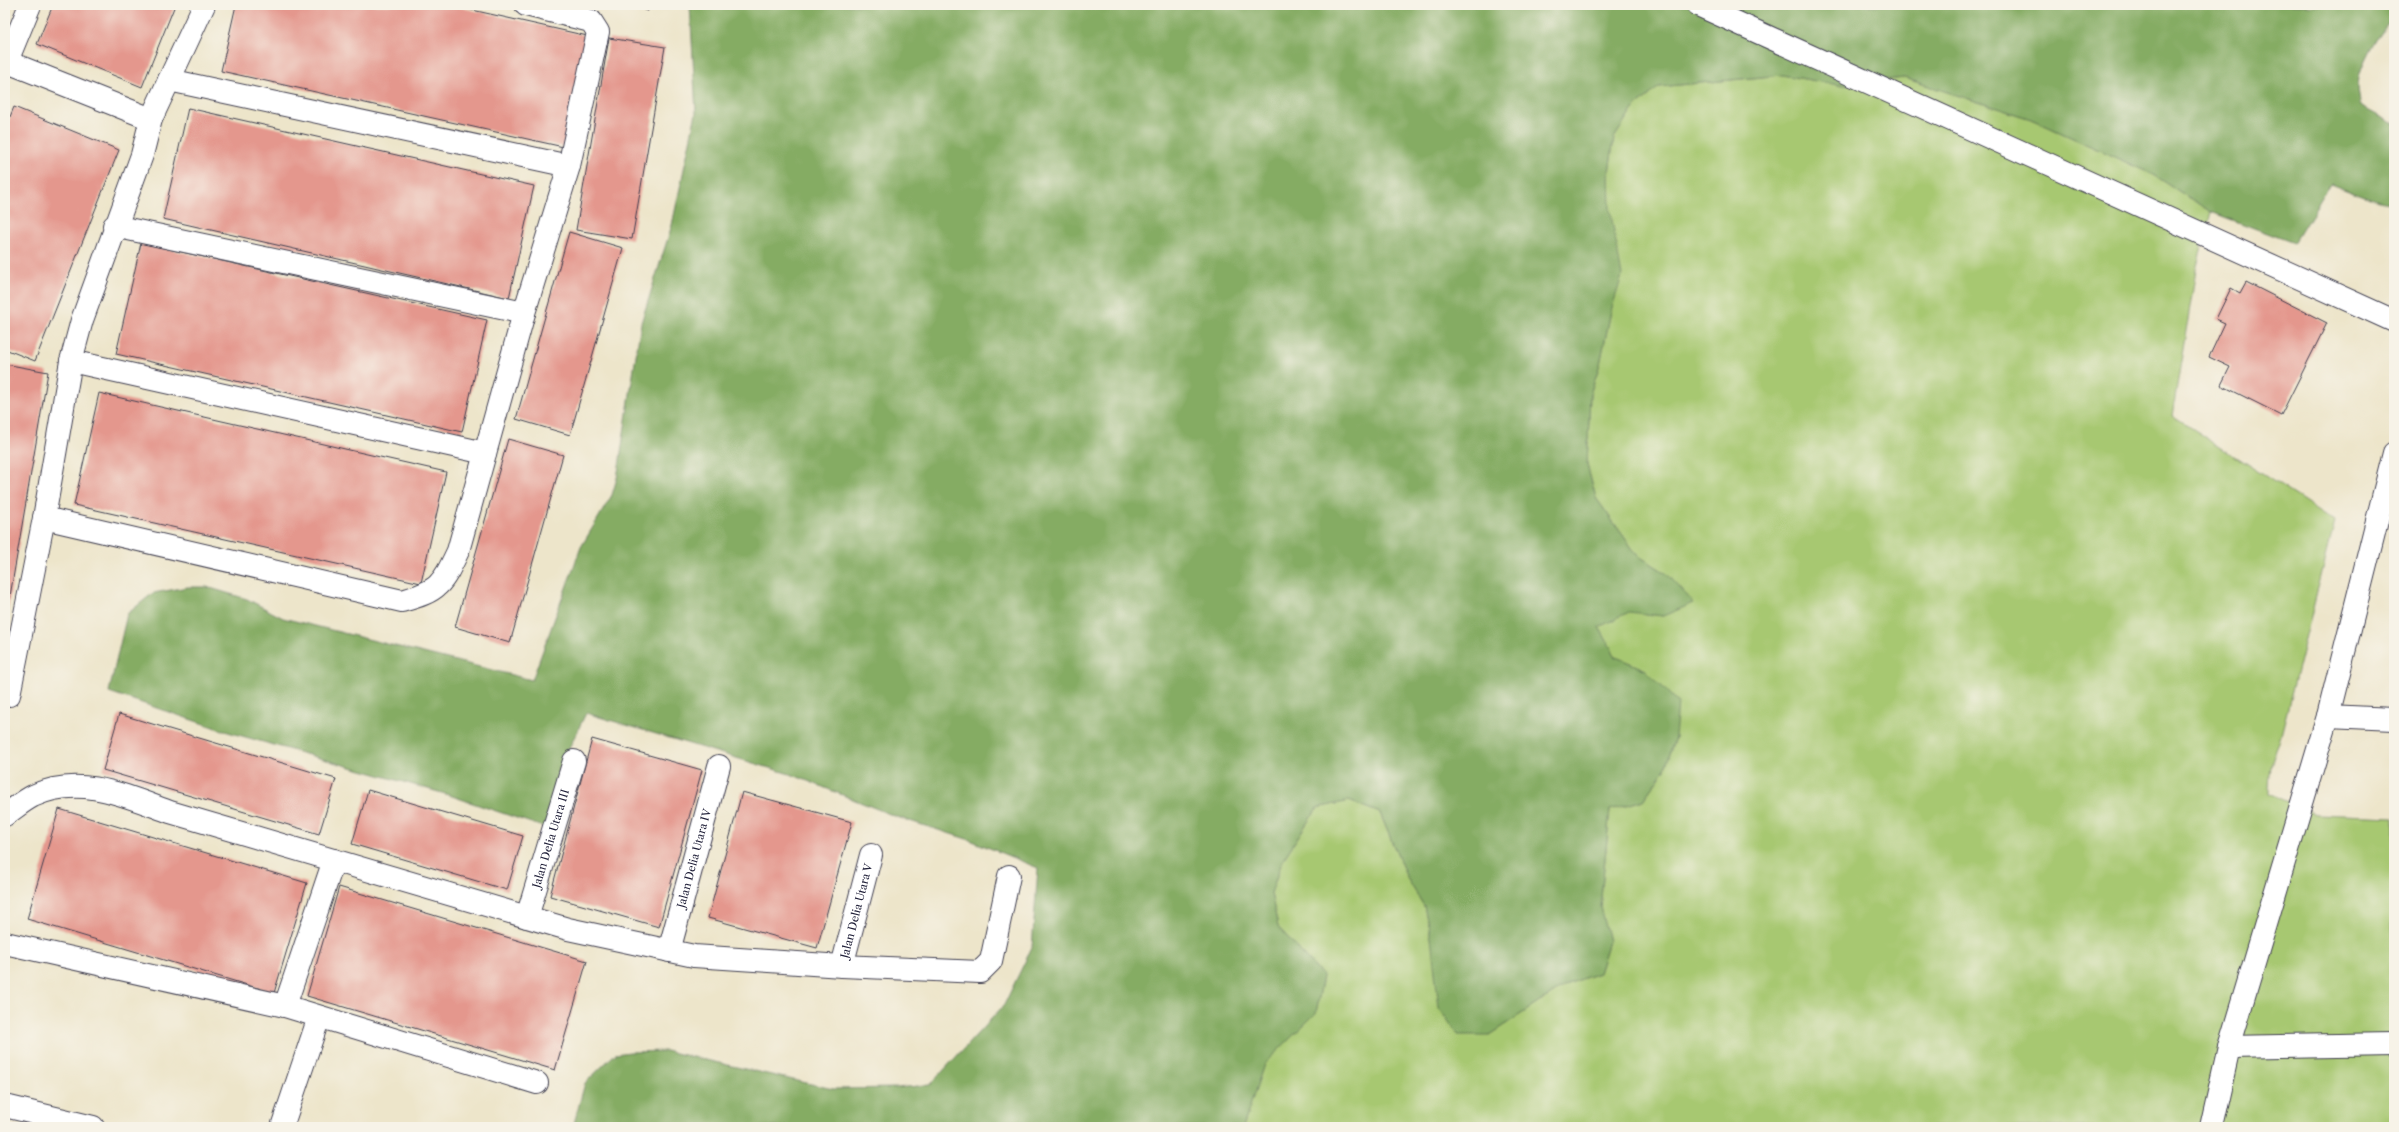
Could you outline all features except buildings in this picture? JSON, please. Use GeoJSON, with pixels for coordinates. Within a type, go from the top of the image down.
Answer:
{"type":"FeatureCollection","features":[{"type":"Feature","properties":{"kind":"street"},"geometry":{"type":"LineString","coordinates":[[30,5],[6,63],[151,119]]}},
{"type":"Feature","properties":{"kind":"street"},"geometry":{"type":"LineString","coordinates":[[9,695],[44,518],[71,361],[82,320],[114,226],[142,155],[151,119],[204,5]]}},
{"type":"Feature","properties":{"kind":"street"},"geometry":{"type":"LineString","coordinates":[[44,518],[402,601],[434,590],[449,571],[458,551],[524,313],[569,166],[598,32],[591,21],[526,5]]}},
{"type":"Feature","properties":{"kind":"street"},"geometry":{"type":"LineString","coordinates":[[1698,5],[2394,321]]}},
{"type":"Feature","properties":{"kind":"street"},"geometry":{"type":"LineString","coordinates":[[169,80],[569,166]]}},
{"type":"Feature","properties":{"kind":"street"},"geometry":{"type":"LineString","coordinates":[[114,226],[524,313]]}},
{"type":"Feature","properties":{"kind":"street"},"geometry":{"type":"LineString","coordinates":[[71,361],[485,453]]}},
{"type":"Feature","properties":{"kind":"street"},"geometry":{"type":"LineString","coordinates":[[2211,1127],[2229,1047],[2328,716],[2394,453]]}},
{"type":"Feature","properties":{"kind":"street"},"geometry":{"type":"LineString","coordinates":[[2328,716],[2394,719]]}},
{"type":"Feature","properties":{"kind":"street","name":"Jalan Delia Utara III"},"geometry":{"type":"LineString","coordinates":[[527,917],[574,761]]}},
{"type":"Feature","properties":{"kind":"street","name":"Jalan Delia Utara IV"},"geometry":{"type":"LineString","coordinates":[[669,951],[719,766]]}},
{"type":"Feature","properties":{"kind":"street"},"geometry":{"type":"LineString","coordinates":[[5,815],[33,796],[64,786],[109,790],[170,812],[568,929],[694,956],[842,966],[980,972],[991,961],[1009,876]]}},
{"type":"Feature","properties":{"kind":"street","name":"Jalan Delia Utara V"},"geometry":{"type":"LineString","coordinates":[[842,966],[871,855]]}},
{"type":"Feature","properties":{"kind":"street"},"geometry":{"type":"LineString","coordinates":[[285,1006],[334,860]]}},
{"type":"Feature","properties":{"kind":"street"},"geometry":{"type":"LineString","coordinates":[[5,943],[285,1006],[537,1083]]}},
{"type":"Feature","properties":{"kind":"street"},"geometry":{"type":"LineString","coordinates":[[282,1127],[319,1017]]}},
{"type":"Feature","properties":{"kind":"street"},"geometry":{"type":"LineString","coordinates":[[2229,1047],[2394,1044]]}},
{"type":"Feature","properties":{"kind":"street"},"geometry":{"type":"LineString","coordinates":[[5,1106],[93,1127]]}},
{"type":"Feature","properties":{"kind":"green space"},"geometry":{"type":"Polygon","coordinates":[[[690,5],[2394,5],[2394,16],[2371,49],[2362,69],[2358,86],[2360,105],[2394,123],[2394,205],[2378,202],[2330,184],[2294,243],[2211,212],[2154,175],[2031,119],[1904,78],[1839,85],[1782,75],[1659,87],[1633,109],[1614,138],[1609,172],[1610,209],[1622,276],[1611,311],[1600,364],[1590,394],[1587,465],[1596,498],[1637,555],[1666,573],[1694,603],[1663,616],[1629,612],[1599,627],[1616,657],[1646,670],[1678,703],[1675,737],[1665,769],[1643,800],[1610,810],[1600,907],[1609,941],[1599,973],[1567,984],[1489,1035],[1458,1035],[1439,1008],[1431,938],[1424,906],[1407,878],[1380,813],[1349,801],[1317,808],[1282,861],[1271,893],[1278,927],[1323,976],[1316,1013],[1264,1064],[1243,1127],[573,1127],[585,1083],[615,1054],[630,1052],[666,1051],[833,1089],[896,1088],[930,1085],[1004,1005],[1032,947],[1038,868],[970,840],[897,817],[793,775],[586,713],[558,772],[546,828],[449,795],[228,732],[109,692],[127,614],[153,593],[188,587],[207,587],[247,599],[283,618],[532,680],[581,547],[612,495],[617,478],[641,323],[672,225],[696,113],[690,5]]]}},
{"type":"Feature","properties":{"kind":"green space"},"geometry":{"type":"Polygon","coordinates":[[[1782,75],[1839,85],[1904,78],[2031,119],[2154,175],[2211,212],[2196,270],[2172,416],[2335,521],[2279,743],[2272,761],[2269,794],[2316,814],[2394,817],[2394,919],[2392,924],[2394,957],[2394,1127],[1243,1127],[1264,1064],[1316,1012],[1323,976],[1278,927],[1271,893],[1282,861],[1317,808],[1349,801],[1380,813],[1407,878],[1424,906],[1431,938],[1489,1035],[1567,984],[1599,973],[1609,941],[1600,908],[1610,810],[1643,800],[1665,769],[1675,737],[1646,670],[1616,657],[1599,627],[1629,611],[1663,616],[1666,573],[1637,555],[1596,498],[1587,465],[1590,394],[1600,364],[1611,311],[1609,172],[1614,138],[1633,109],[1659,87],[1782,75]]]}}]}
